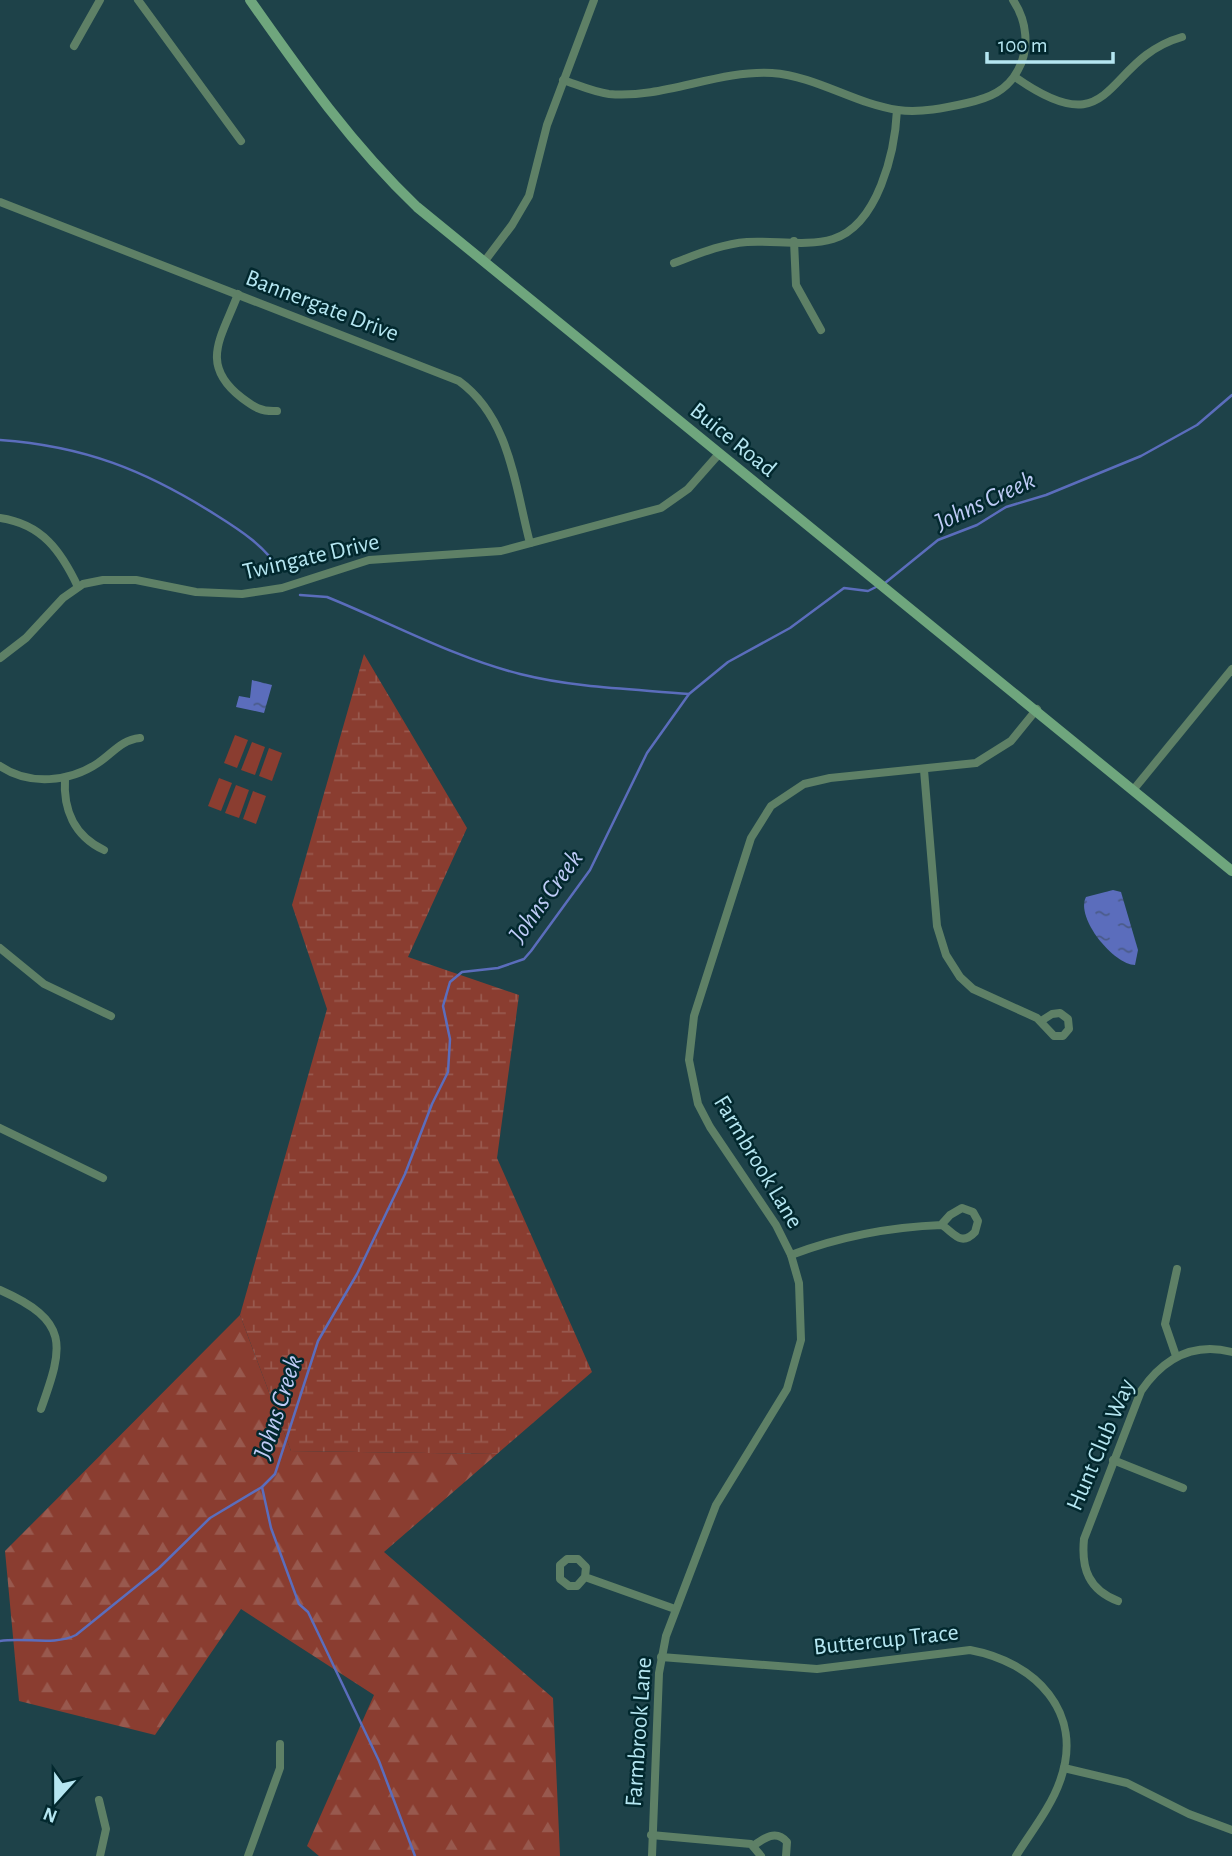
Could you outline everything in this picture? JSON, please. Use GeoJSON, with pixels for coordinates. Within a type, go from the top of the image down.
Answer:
{"type":"FeatureCollection","features":[{"type":"Feature","properties":{"kind":"street"},"geometry":{"type":"LineString","coordinates":[[74,46],[100,0]]}},
{"type":"Feature","properties":{"kind":"street"},"geometry":{"type":"LineString","coordinates":[[138,0],[241,141]]}},
{"type":"Feature","properties":{"kind":"street","name":"Buice Road"},"geometry":{"type":"LineString","coordinates":[[250,0],[318,98],[355,144],[417,207],[718,455],[1037,709],[1232,871]]}},
{"type":"Feature","properties":{"kind":"street"},"geometry":{"type":"LineString","coordinates":[[484,261],[512,226],[528,196],[547,125],[594,0]]}},
{"type":"Feature","properties":{"kind":"street"},"geometry":{"type":"LineString","coordinates":[[564,80],[597,92],[623,94],[735,74],[775,74],[803,78],[897,110],[930,109],[980,100],[1003,90],[1015,77],[1022,63],[1026,36],[1013,0]]}},
{"type":"Feature","properties":{"kind":"street"},"geometry":{"type":"LineString","coordinates":[[1015,77],[1058,102],[1072,106],[1090,104],[1106,96],[1148,51],[1182,37]]}},
{"type":"Feature","properties":{"kind":"street"},"geometry":{"type":"LineString","coordinates":[[674,263],[728,244],[835,238],[850,231],[863,220],[891,157],[897,110]]}},
{"type":"Feature","properties":{"kind":"street","name":"Bannergate Drive"},"geometry":{"type":"LineString","coordinates":[[0,202],[446,374],[473,391],[490,410],[501,431],[530,543]]}},
{"type":"Feature","properties":{"kind":"street"},"geometry":{"type":"LineString","coordinates":[[794,241],[796,285],[821,330]]}},
{"type":"Feature","properties":{"kind":"street"},"geometry":{"type":"LineString","coordinates":[[238,294],[217,351],[218,372],[226,386],[254,408],[265,412],[277,411]]}},
{"type":"Feature","properties":{"kind":"street","name":"Twingate Drive"},"geometry":{"type":"LineString","coordinates":[[78,587],[103,580],[124,579],[196,592],[242,594],[282,588],[369,559],[485,553],[661,508],[688,489],[718,455]]}},
{"type":"Feature","properties":{"kind":"street"},"geometry":{"type":"LineString","coordinates":[[0,518],[25,524],[41,533],[65,559],[78,587],[26,638],[0,658]]}},
{"type":"Feature","properties":{"kind":"street"},"geometry":{"type":"LineString","coordinates":[[1134,789],[1232,668]]}},
{"type":"Feature","properties":{"kind":"street","name":"Farmbrook Lane"},"geometry":{"type":"LineString","coordinates":[[652,1856],[661,1657],[675,1609],[716,1505],[778,1405],[794,1370],[803,1313],[799,1283],[791,1255],[776,1225],[710,1127],[698,1104],[689,1060],[694,1016],[751,838],[771,806],[792,790],[817,780],[964,766],[990,757],[1011,741],[1037,709]]}},
{"type":"Feature","properties":{"kind":"street"},"geometry":{"type":"LineString","coordinates":[[0,766],[24,777],[65,778],[91,768],[125,741],[139,738]]}},
{"type":"Feature","properties":{"kind":"street"},"geometry":{"type":"LineString","coordinates":[[924,770],[937,926],[946,955],[960,977],[979,993],[1041,1021]]}},
{"type":"Feature","properties":{"kind":"street"},"geometry":{"type":"LineString","coordinates":[[65,778],[66,802],[73,824],[84,838],[104,850]]}},
{"type":"Feature","properties":{"kind":"street"},"geometry":{"type":"LineString","coordinates":[[0,948],[44,984],[111,1016]]}},
{"type":"Feature","properties":{"kind":"street"},"geometry":{"type":"LineString","coordinates":[[0,1128],[103,1178]]}},
{"type":"Feature","properties":{"kind":"street"},"geometry":{"type":"LineString","coordinates":[[791,1255],[865,1232],[942,1225],[950,1215],[962,1208],[973,1212],[978,1221],[975,1233],[965,1239],[958,1239],[942,1225]]}},
{"type":"Feature","properties":{"kind":"street"},"geometry":{"type":"LineString","coordinates":[[1177,1269],[1165,1324],[1176,1356],[1213,1349],[1232,1352]]}},
{"type":"Feature","properties":{"kind":"street"},"geometry":{"type":"LineString","coordinates":[[0,1290],[36,1309],[53,1330],[59,1346],[57,1364],[41,1409]]}},
{"type":"Feature","properties":{"kind":"street","name":"Hunt Club Way"},"geometry":{"type":"LineString","coordinates":[[1118,1601],[1103,1596],[1092,1585],[1083,1552],[1087,1527],[1141,1391],[1154,1374],[1176,1356]]}},
{"type":"Feature","properties":{"kind":"street"},"geometry":{"type":"LineString","coordinates":[[1113,1460],[1183,1488]]}},
{"type":"Feature","properties":{"kind":"street"},"geometry":{"type":"LineString","coordinates":[[585,1577],[675,1609]]}},
{"type":"Feature","properties":{"kind":"street","name":"Buttercup Trace"},"geometry":{"type":"LineString","coordinates":[[661,1657],[817,1668],[970,1650],[986,1653],[1026,1672],[1041,1683],[1055,1702],[1063,1722],[1066,1744],[1064,1768],[1055,1792],[1016,1856]]}},
{"type":"Feature","properties":{"kind":"street"},"geometry":{"type":"LineString","coordinates":[[248,1856],[280,1768],[280,1744]]}},
{"type":"Feature","properties":{"kind":"street"},"geometry":{"type":"LineString","coordinates":[[1064,1768],[1127,1783],[1189,1814],[1232,1830]]}},
{"type":"Feature","properties":{"kind":"street"},"geometry":{"type":"LineString","coordinates":[[99,1800],[106,1829],[100,1856]]}},
{"type":"Feature","properties":{"kind":"street"},"geometry":{"type":"LineString","coordinates":[[651,1835],[730,1841],[753,1846],[761,1856]]}},
{"type":"Feature","properties":{"kind":"street"},"geometry":{"type":"LineString","coordinates":[[753,1846],[771,1835],[778,1835],[786,1842],[786,1856]]}},
{"type":"Feature","properties":{"kind":"green space"},"geometry":{"type":"Polygon","coordinates":[[[364,654],[467,828],[408,957],[519,995],[497,1158],[592,1372],[497,1454],[291,1451],[240,1315],[327,1009],[292,905],[364,654]]]}},
{"type":"Feature","properties":{"kind":"green space"},"geometry":{"type":"Polygon","coordinates":[[[235,735],[248,740],[237,768],[224,763],[235,735]]]}},
{"type":"Feature","properties":{"kind":"green space"},"geometry":{"type":"Polygon","coordinates":[[[252,742],[265,747],[255,775],[241,770],[252,742]]]}},
{"type":"Feature","properties":{"kind":"green space"},"geometry":{"type":"Polygon","coordinates":[[[269,748],[282,753],[272,781],[259,776],[269,748]]]}},
{"type":"Feature","properties":{"kind":"green space"},"geometry":{"type":"Polygon","coordinates":[[[219,778],[232,783],[221,811],[208,806],[219,778]]]}},
{"type":"Feature","properties":{"kind":"green space"},"geometry":{"type":"Polygon","coordinates":[[[236,785],[249,790],[239,818],[225,813],[236,785]]]}},
{"type":"Feature","properties":{"kind":"green space"},"geometry":{"type":"Polygon","coordinates":[[[253,791],[266,796],[256,824],[243,819],[253,791]]]}},
{"type":"Feature","properties":{"kind":"green space"},"geometry":{"type":"Polygon","coordinates":[[[240,1315],[291,1451],[497,1454],[384,1552],[553,1698],[560,1856],[319,1856],[307,1846],[374,1695],[241,1609],[155,1735],[19,1701],[5,1551],[240,1315]]]}},
{"type":"Feature","properties":{"kind":"water"},"geometry":{"type":"Polygon","coordinates":[[[252,680],[272,685],[264,713],[236,707],[239,696],[250,698],[252,680]]]}},
{"type":"Feature","properties":{"kind":"water"},"geometry":{"type":"Polygon","coordinates":[[[1113,890],[1121,892],[1138,950],[1135,965],[1126,963],[1107,949],[1091,928],[1086,916],[1086,897],[1113,890]]]}},
{"type":"Feature","properties":{"kind":"waterway","name":"Johns Creek"},"geometry":{"type":"LineString","coordinates":[[885,583],[938,540],[977,525],[1006,507],[1046,495],[1141,456],[1197,425],[1232,395]]}},
{"type":"Feature","properties":{"kind":"waterway"},"geometry":{"type":"LineString","coordinates":[[0,440],[59,448],[139,473],[190,499],[234,527],[259,546],[280,571]]}},
{"type":"Feature","properties":{"kind":"waterway","name":"Johns Creek"},"geometry":{"type":"LineString","coordinates":[[0,1641],[49,1641],[76,1635],[159,1568],[210,1518],[262,1487],[275,1474],[318,1341],[357,1274],[405,1174],[432,1104],[448,1072],[450,1039],[443,1006],[450,982],[462,972],[498,968],[524,959],[531,951],[590,870],[647,753],[689,694],[728,662],[790,628],[844,588],[868,591],[876,587]]}},
{"type":"Feature","properties":{"kind":"waterway"},"geometry":{"type":"LineString","coordinates":[[300,595],[327,597],[471,659],[520,674],[583,685],[689,694]]}},
{"type":"Feature","properties":{"kind":"waterway"},"geometry":{"type":"LineString","coordinates":[[262,1487],[271,1528],[299,1604],[308,1612],[379,1761],[415,1856]]}}]}
